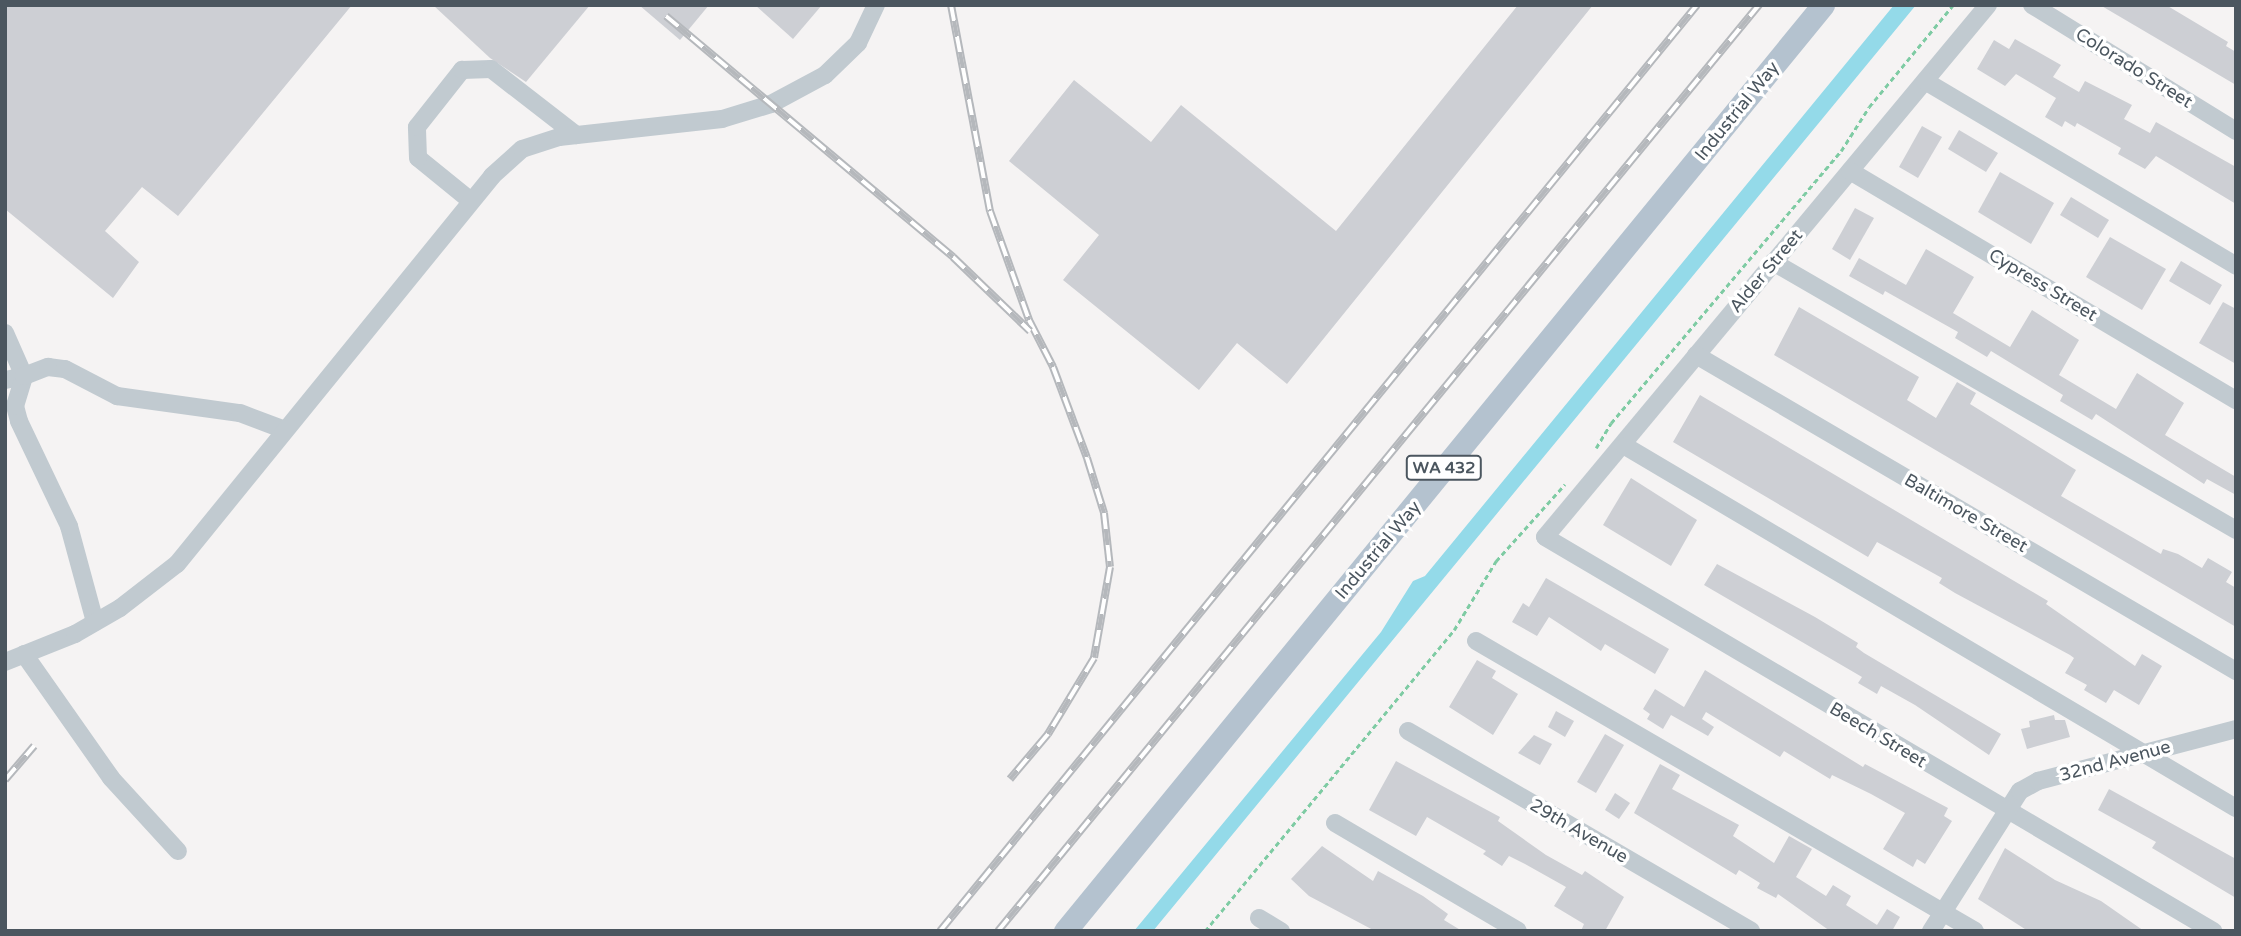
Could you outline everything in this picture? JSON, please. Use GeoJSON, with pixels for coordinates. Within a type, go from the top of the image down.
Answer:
{"type":"FeatureCollection","features":[{"type":"Feature","properties":{"kind":"main road","name":"Industrial Way"},"geometry":{"type":"LineString","coordinates":[[1065,931],[1823,5]]}},
{"type":"Feature","properties":{"kind":"street"},"geometry":{"type":"LineString","coordinates":[[5,662],[95,622],[177,564],[471,201],[522,149],[576,135],[722,119],[771,104],[825,75],[858,43],[876,5]]}},
{"type":"Feature","properties":{"kind":"street","name":"Alder Street"},"geometry":{"type":"LineString","coordinates":[[1545,537],[1625,446],[1696,355],[1987,5]]}},
{"type":"Feature","properties":{"kind":"street","name":"Colorado Street"},"geometry":{"type":"LineString","coordinates":[[2032,5],[2236,131]]}},
{"type":"Feature","properties":{"kind":"street"},"geometry":{"type":"LineString","coordinates":[[471,201],[418,158],[417,127],[462,70],[491,69],[576,135]]}},
{"type":"Feature","properties":{"kind":"street"},"geometry":{"type":"LineString","coordinates":[[1925,81],[2236,266]]}},
{"type":"Feature","properties":{"kind":"street","name":"Cypress Street"},"geometry":{"type":"LineString","coordinates":[[1850,171],[2236,400]]}},
{"type":"Feature","properties":{"kind":"street"},"geometry":{"type":"LineString","coordinates":[[1773,262],[2236,530]]}},
{"type":"Feature","properties":{"kind":"street"},"geometry":{"type":"LineString","coordinates":[[5,333],[24,376],[15,406],[19,421],[69,526],[95,622]]}},
{"type":"Feature","properties":{"kind":"street","name":"Baltimore Street"},"geometry":{"type":"LineString","coordinates":[[1696,355],[2236,671]]}},
{"type":"Feature","properties":{"kind":"street"},"geometry":{"type":"LineString","coordinates":[[5,380],[48,367],[65,369],[117,396],[240,412],[285,430]]}},
{"type":"Feature","properties":{"kind":"street"},"geometry":{"type":"LineString","coordinates":[[1625,446],[2236,808]]}},
{"type":"Feature","properties":{"kind":"street","name":"Beech Street"},"geometry":{"type":"LineString","coordinates":[[1545,537],[2213,931]]}},
{"type":"Feature","properties":{"kind":"street"},"geometry":{"type":"LineString","coordinates":[[1476,641],[1975,931]]}},
{"type":"Feature","properties":{"kind":"street"},"geometry":{"type":"LineString","coordinates":[[24,654],[111,778],[178,851]]}},
{"type":"Feature","properties":{"kind":"street","name":"32nd Avenue"},"geometry":{"type":"LineString","coordinates":[[1931,931],[2004,809],[2020,791],[2038,781],[2236,729]]}},
{"type":"Feature","properties":{"kind":"street","name":"29th Avenue"},"geometry":{"type":"LineString","coordinates":[[1408,730],[1751,931]]}},
{"type":"Feature","properties":{"kind":"street"},"geometry":{"type":"LineString","coordinates":[[1335,823],[1518,931]]}},
{"type":"Feature","properties":{"kind":"street"},"geometry":{"type":"LineString","coordinates":[[1259,918],[1282,931]]}},
{"type":"Feature","properties":{"kind":"water"},"geometry":{"type":"Polygon","coordinates":[[[1894,5],[1916,5],[1153,931],[1134,931],[1381,632],[1413,581],[1425,576],[1894,5]]]}},
{"type":"Feature","properties":{"kind":"building"},"geometry":{"type":"Polygon","coordinates":[[[5,5],[352,5],[178,216],[142,187],[105,231],[139,262],[113,298],[5,209],[5,5]]]}},
{"type":"Feature","properties":{"kind":"building"},"geometry":{"type":"Polygon","coordinates":[[[433,5],[590,5],[526,82],[490,58],[433,5]]]}},
{"type":"Feature","properties":{"kind":"building"},"geometry":{"type":"Polygon","coordinates":[[[639,5],[709,5],[680,40],[639,5]]]}},
{"type":"Feature","properties":{"kind":"building"},"geometry":{"type":"Polygon","coordinates":[[[755,5],[822,5],[793,39],[755,5]]]}},
{"type":"Feature","properties":{"kind":"building"},"geometry":{"type":"Polygon","coordinates":[[[1518,5],[1593,5],[1287,384],[1237,343],[1199,390],[1063,280],[1099,235],[1009,161],[1074,80],[1151,142],[1181,105],[1336,231],[1518,5]]]}},
{"type":"Feature","properties":{"kind":"building"},"geometry":{"type":"Polygon","coordinates":[[[2100,5],[2166,5],[2228,42],[2226,46],[2236,52],[2236,85],[2100,5]]]}},
{"type":"Feature","properties":{"kind":"building"},"geometry":{"type":"Polygon","coordinates":[[[2015,39],[2061,65],[2053,77],[2079,92],[2085,81],[2132,105],[2124,119],[2150,133],[2156,122],[2236,167],[2236,204],[2156,156],[2145,169],[2118,154],[2121,148],[2077,123],[2075,127],[2065,121],[2062,127],[2045,117],[2056,98],[2016,74],[2005,86],[1977,69],[1994,40],[2009,49],[2015,39]]]}},
{"type":"Feature","properties":{"kind":"building"},"geometry":{"type":"Polygon","coordinates":[[[1922,126],[1942,137],[1918,178],[1899,167],[1922,126]]]}},
{"type":"Feature","properties":{"kind":"building"},"geometry":{"type":"Polygon","coordinates":[[[1959,130],[1998,153],[1986,172],[1948,149],[1959,130]]]}},
{"type":"Feature","properties":{"kind":"building"},"geometry":{"type":"Polygon","coordinates":[[[2000,172],[2054,203],[2031,244],[1978,212],[2000,172]]]}},
{"type":"Feature","properties":{"kind":"building"},"geometry":{"type":"Polygon","coordinates":[[[2071,197],[2109,220],[2098,238],[2060,215],[2071,197]]]}},
{"type":"Feature","properties":{"kind":"building"},"geometry":{"type":"Polygon","coordinates":[[[1855,208],[1874,218],[1850,260],[1832,249],[1855,208]]]}},
{"type":"Feature","properties":{"kind":"building"},"geometry":{"type":"Polygon","coordinates":[[[2110,237],[2166,269],[2142,310],[2086,277],[2110,237]]]}},
{"type":"Feature","properties":{"kind":"building"},"geometry":{"type":"Polygon","coordinates":[[[1926,249],[1974,277],[1953,313],[2010,347],[2032,310],[2079,340],[2059,375],[2116,409],[2137,373],[2184,403],[2165,435],[2236,477],[2236,495],[2207,479],[2204,484],[2096,414],[2092,420],[2060,401],[2063,395],[1991,351],[1987,357],[1955,338],[1958,332],[1885,291],[1883,295],[1849,276],[1859,258],[1906,285],[1926,249]]]}},
{"type":"Feature","properties":{"kind":"building"},"geometry":{"type":"Polygon","coordinates":[[[2181,261],[2222,285],[2210,305],[2169,281],[2181,261]]]}},
{"type":"Feature","properties":{"kind":"building"},"geometry":{"type":"Polygon","coordinates":[[[2223,302],[2236,309],[2236,364],[2199,343],[2223,302]]]}},
{"type":"Feature","properties":{"kind":"building"},"geometry":{"type":"Polygon","coordinates":[[[1799,307],[1919,377],[1907,400],[1936,418],[1957,382],[1976,393],[1970,404],[2076,470],[2061,496],[2161,554],[2163,549],[2178,554],[2202,568],[2208,558],[2232,572],[2226,582],[2236,588],[2236,627],[1774,355],[1799,307]]]}},
{"type":"Feature","properties":{"kind":"building"},"geometry":{"type":"Polygon","coordinates":[[[1700,395],[2048,601],[2046,604],[2135,666],[2142,654],[2162,666],[2139,705],[2114,690],[2106,703],[2084,690],[2087,685],[2065,673],[2074,658],[2070,655],[1955,593],[1939,583],[1942,578],[1877,542],[1868,557],[1673,442],[1700,395]]]}},
{"type":"Feature","properties":{"kind":"building"},"geometry":{"type":"Polygon","coordinates":[[[1631,478],[1697,520],[1671,566],[1603,525],[1631,478]]]}},
{"type":"Feature","properties":{"kind":"building"},"geometry":{"type":"Polygon","coordinates":[[[1717,564],[1815,617],[1858,643],[1856,647],[1864,653],[2001,734],[1989,755],[1915,705],[1881,686],[1877,694],[1858,683],[1862,677],[1704,585],[1717,564]]]}},
{"type":"Feature","properties":{"kind":"building"},"geometry":{"type":"Polygon","coordinates":[[[1546,578],[1669,649],[1655,674],[1605,644],[1601,651],[1549,617],[1537,636],[1512,622],[1523,603],[1529,607],[1546,578]]]}},
{"type":"Feature","properties":{"kind":"building"},"geometry":{"type":"Polygon","coordinates":[[[1477,660],[1496,671],[1492,678],[1518,694],[1493,735],[1449,707],[1477,660]]]}},
{"type":"Feature","properties":{"kind":"building"},"geometry":{"type":"Polygon","coordinates":[[[1705,670],[1863,767],[1865,764],[1948,808],[1944,816],[1952,821],[1925,864],[1917,859],[1913,867],[1883,849],[1905,813],[1871,794],[1832,775],[1830,779],[1784,751],[1780,757],[1706,712],[1702,719],[1714,727],[1708,736],[1671,715],[1663,729],[1647,719],[1650,714],[1643,709],[1655,689],[1684,707],[1705,670]]]}},
{"type":"Feature","properties":{"kind":"building"},"geometry":{"type":"Polygon","coordinates":[[[1556,711],[1574,721],[1565,737],[1548,727],[1556,711]]]}},
{"type":"Feature","properties":{"kind":"building"},"geometry":{"type":"Polygon","coordinates":[[[2054,715],[2055,720],[2065,720],[2070,737],[2027,749],[2021,729],[2030,727],[2029,721],[2054,715]]]}},
{"type":"Feature","properties":{"kind":"building"},"geometry":{"type":"Polygon","coordinates":[[[1605,734],[1624,745],[1596,793],[1577,782],[1605,734]]]}},
{"type":"Feature","properties":{"kind":"building"},"geometry":{"type":"Polygon","coordinates":[[[1534,735],[1552,744],[1540,765],[1518,753],[1534,735]]]}},
{"type":"Feature","properties":{"kind":"building"},"geometry":{"type":"Polygon","coordinates":[[[1396,761],[1500,817],[1498,821],[1546,855],[1582,875],[1585,871],[1624,897],[1605,931],[1581,931],[1584,924],[1554,906],[1566,887],[1525,864],[1509,856],[1502,866],[1483,854],[1486,851],[1427,817],[1416,836],[1369,810],[1396,761]]]}},
{"type":"Feature","properties":{"kind":"building"},"geometry":{"type":"Polygon","coordinates":[[[1660,764],[1680,775],[1672,789],[1739,825],[1733,836],[1774,863],[1789,836],[1812,849],[1796,877],[1826,896],[1833,885],[1851,896],[1846,905],[1877,925],[1887,909],[1900,917],[1892,931],[1830,931],[1778,894],[1776,898],[1757,888],[1760,883],[1739,870],[1736,875],[1634,813],[1660,764]]]}},
{"type":"Feature","properties":{"kind":"building"},"geometry":{"type":"Polygon","coordinates":[[[2109,789],[2236,859],[2236,898],[2152,848],[2156,842],[2098,810],[2109,789]]]}},
{"type":"Feature","properties":{"kind":"building"},"geometry":{"type":"Polygon","coordinates":[[[1615,793],[1630,803],[1619,819],[1605,810],[1615,793]]]}},
{"type":"Feature","properties":{"kind":"building"},"geometry":{"type":"Polygon","coordinates":[[[1322,846],[1373,881],[1378,871],[1423,896],[1448,914],[1444,920],[1462,931],[1375,931],[1309,896],[1291,879],[1322,846]]]}},
{"type":"Feature","properties":{"kind":"building"},"geometry":{"type":"Polygon","coordinates":[[[2005,848],[2055,880],[2101,901],[2144,931],[2028,931],[1978,899],[2005,848]]]}},
{"type":"Feature","properties":{"kind":"railway"},"geometry":{"type":"LineString","coordinates":[[951,5],[990,211],[1029,320],[1053,367],[1087,458],[1104,513],[1110,567],[1094,658],[1048,734],[1010,779]]}},
{"type":"Feature","properties":{"kind":"railway"},"geometry":{"type":"LineString","coordinates":[[940,931],[1697,5]]}},
{"type":"Feature","properties":{"kind":"railway"},"geometry":{"type":"LineString","coordinates":[[998,931],[1759,5]]}},
{"type":"Feature","properties":{"kind":"railway"},"geometry":{"type":"LineString","coordinates":[[666,16],[953,257],[1030,331]]}},
{"type":"Feature","properties":{"kind":"railway"},"geometry":{"type":"LineString","coordinates":[[5,780],[34,746]]}}]}
